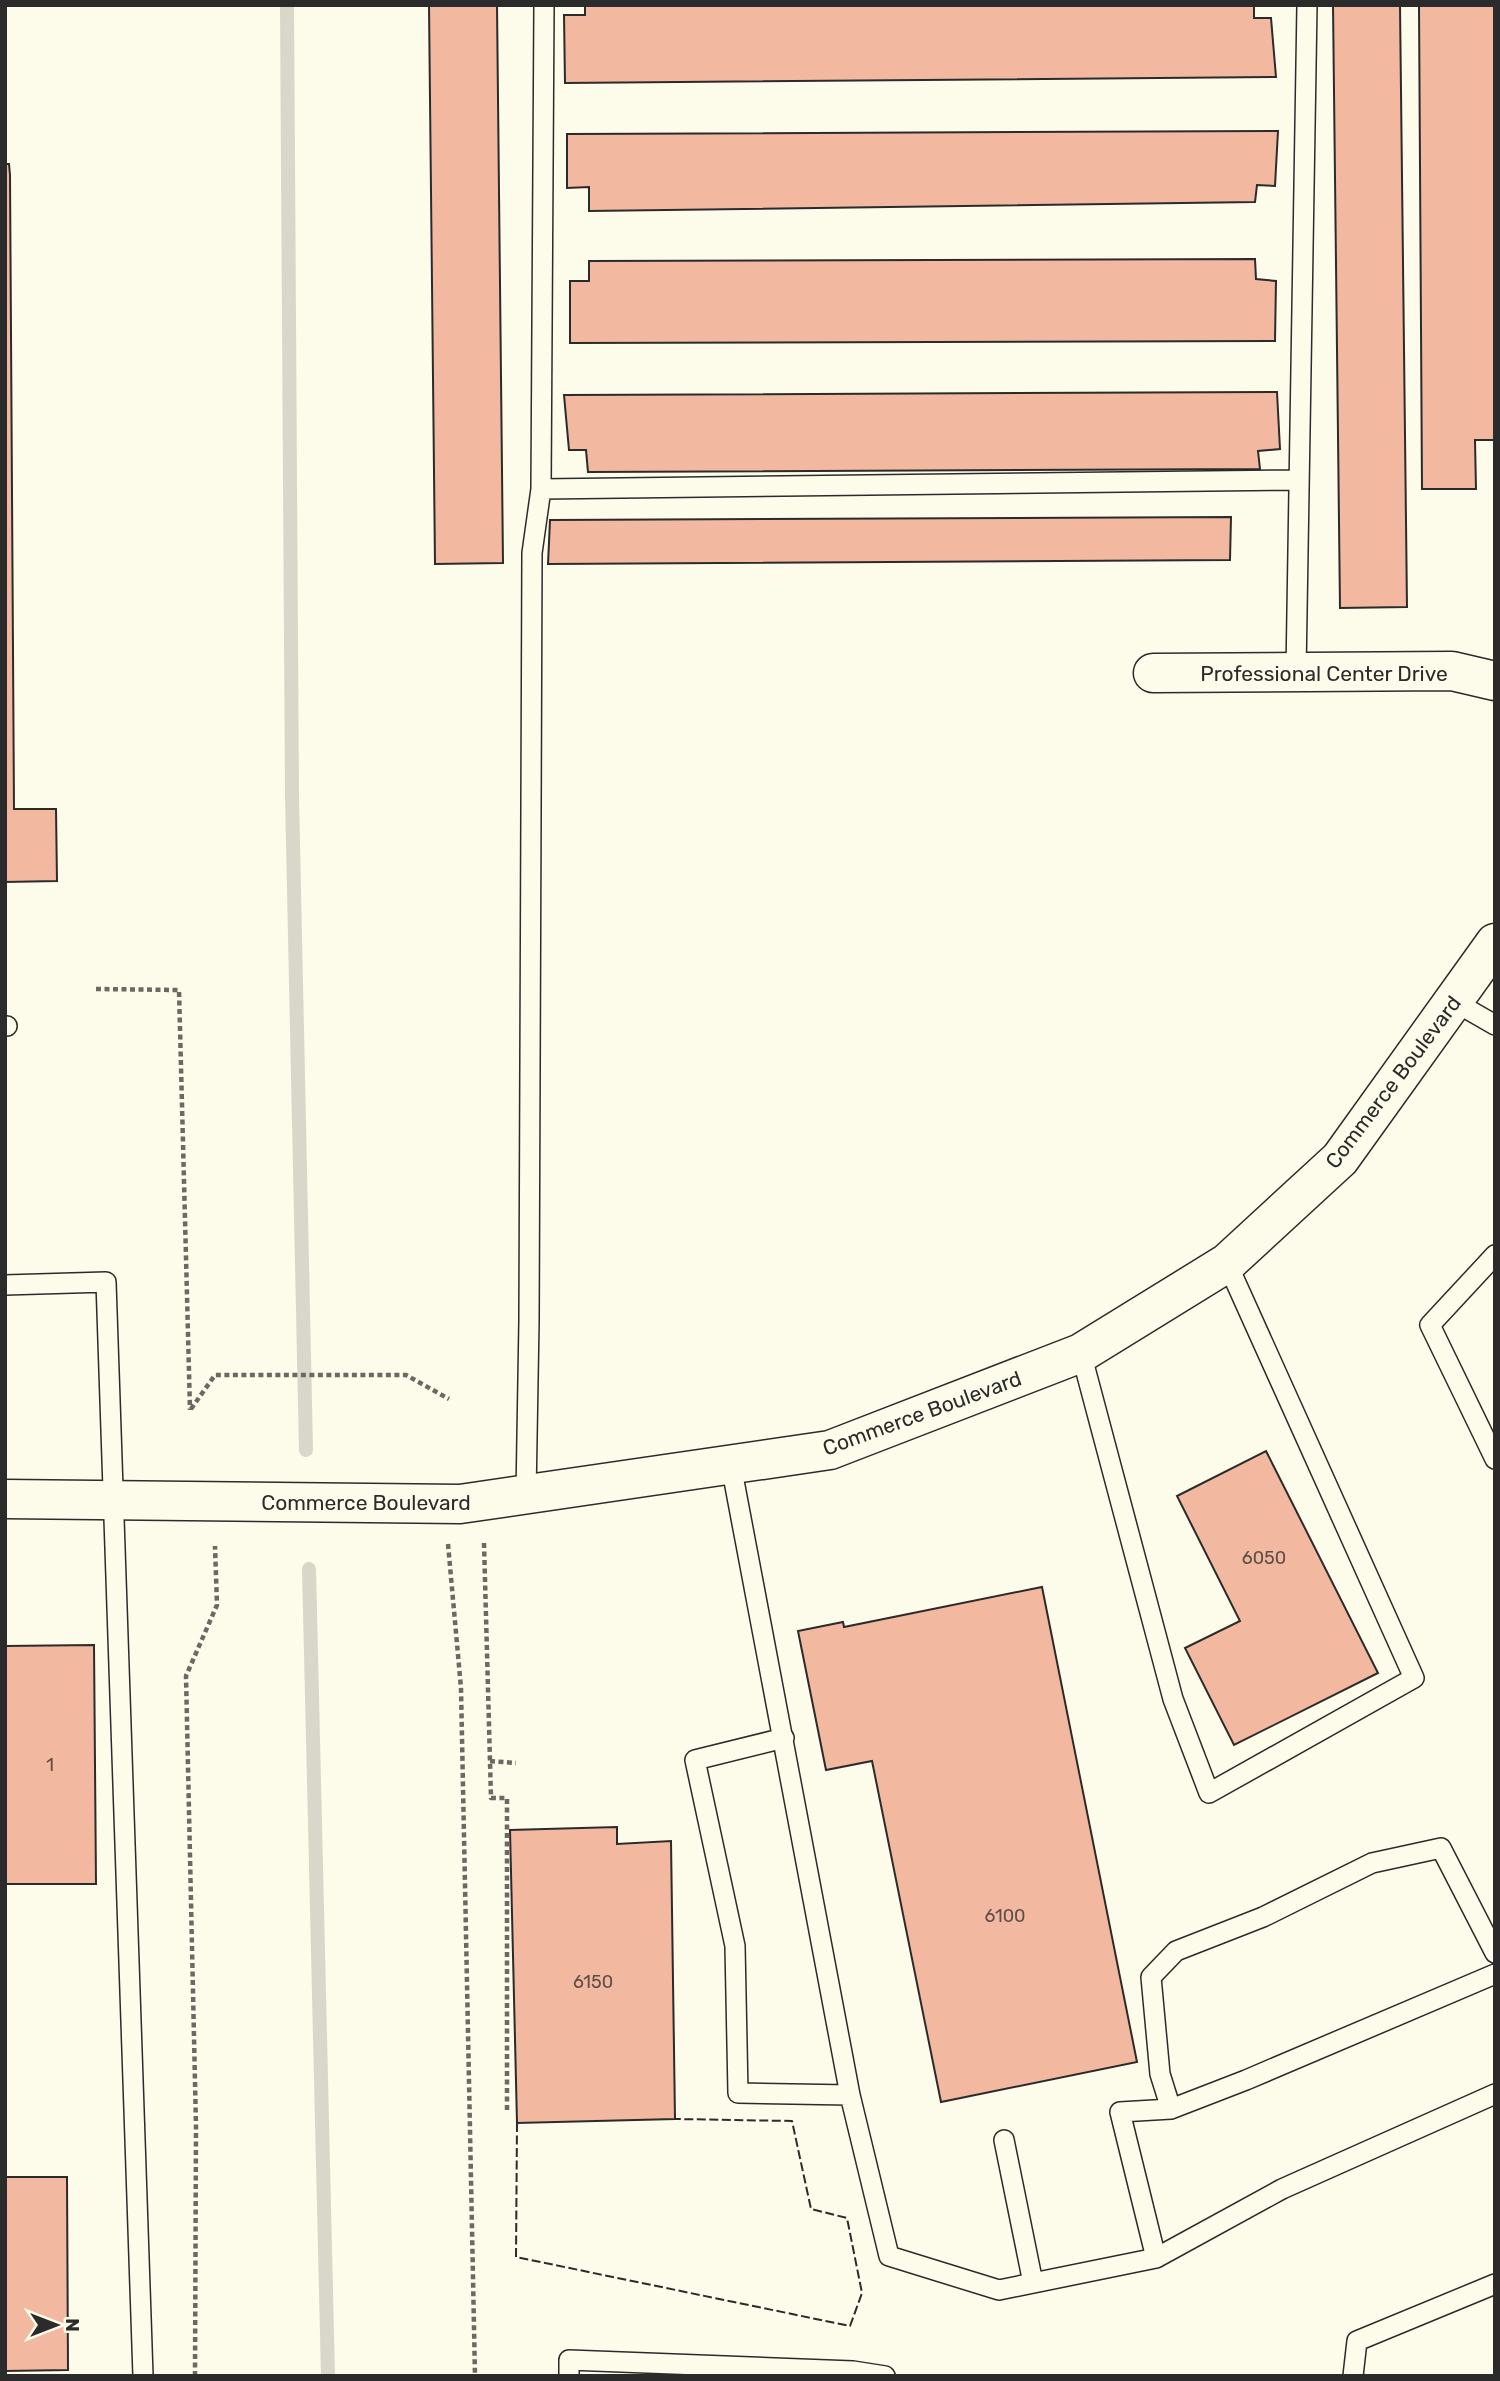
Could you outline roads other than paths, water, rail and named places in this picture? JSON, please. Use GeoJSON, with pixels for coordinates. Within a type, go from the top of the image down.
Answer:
{"type":"FeatureCollection","features":[{"type":"Feature","properties":{"kind":"street","name":"Professional Center Drive"},"geometry":{"type":"LineString","coordinates":[[1153,673],[1452,671],[1495,681]]}},
{"type":"Feature","properties":{"kind":"street","name":"Commerce Boulevard"},"geometry":{"type":"LineString","coordinates":[[5,1499],[460,1504],[830,1450],[1081,1353],[1227,1263],[1340,1159],[1495,943]]}},
{"type":"Feature","properties":{"kind":"lane"},"geometry":{"type":"LineString","coordinates":[[526,1495],[532,553],[541,489],[544,5]]}},
{"type":"Feature","properties":{"kind":"lane"},"geometry":{"type":"LineString","coordinates":[[1296,672],[1307,5]]}},
{"type":"Feature","properties":{"kind":"lane"},"geometry":{"type":"LineString","coordinates":[[541,489],[1298,480]]}},
{"type":"Feature","properties":{"kind":"lane"},"geometry":{"type":"LineString","coordinates":[[1455,1002],[1495,1024]]}},
{"type":"Feature","properties":{"kind":"lane"},"geometry":{"type":"LineString","coordinates":[[1495,1255],[1430,1325],[1495,1459]]}},
{"type":"Feature","properties":{"kind":"lane"},"geometry":{"type":"LineString","coordinates":[[1081,1353],[1173,1699],[1209,1793],[1414,1678],[1227,1263]]}},
{"type":"Feature","properties":{"kind":"lane"},"geometry":{"type":"LineString","coordinates":[[5,1285],[106,1282],[143,2376]]}},
{"type":"Feature","properties":{"kind":"lane"},"geometry":{"type":"LineString","coordinates":[[731,1465],[785,1738],[850,2095],[889,2256],[999,2290],[1156,2258],[1282,2189],[1495,2094]]}},
{"type":"Feature","properties":{"kind":"lane"},"geometry":{"type":"LineString","coordinates":[[785,1738],[695,1760],[735,1946],[737,2094],[850,2095]]}},
{"type":"Feature","properties":{"kind":"lane"},"geometry":{"type":"LineString","coordinates":[[1171,2109],[1160,2074],[1151,1978],[1176,1951],[1263,1917],[1372,1863],[1441,1848],[1495,1952]]}},
{"type":"Feature","properties":{"kind":"lane"},"geometry":{"type":"LineString","coordinates":[[1156,2258],[1119,2112],[1171,2109],[1246,2080],[1495,1973]]}},
{"type":"Feature","properties":{"kind":"lane"},"geometry":{"type":"LineString","coordinates":[[1004,2140],[1033,2283]]}},
{"type":"Feature","properties":{"kind":"lane"},"geometry":{"type":"LineString","coordinates":[[1353,2376],[1357,2341],[1495,2284]]}},
{"type":"Feature","properties":{"kind":"lane"},"geometry":{"type":"LineString","coordinates":[[569,2376],[569,2360],[853,2371],[876,2375]]}},
{"type":"Feature","properties":{"kind":"waterway"},"geometry":{"type":"LineString","coordinates":[[287,5],[292,796],[306,1450]]}},
{"type":"Feature","properties":{"kind":"waterway"},"geometry":{"type":"LineString","coordinates":[[309,1569],[328,2376]]}}]}
